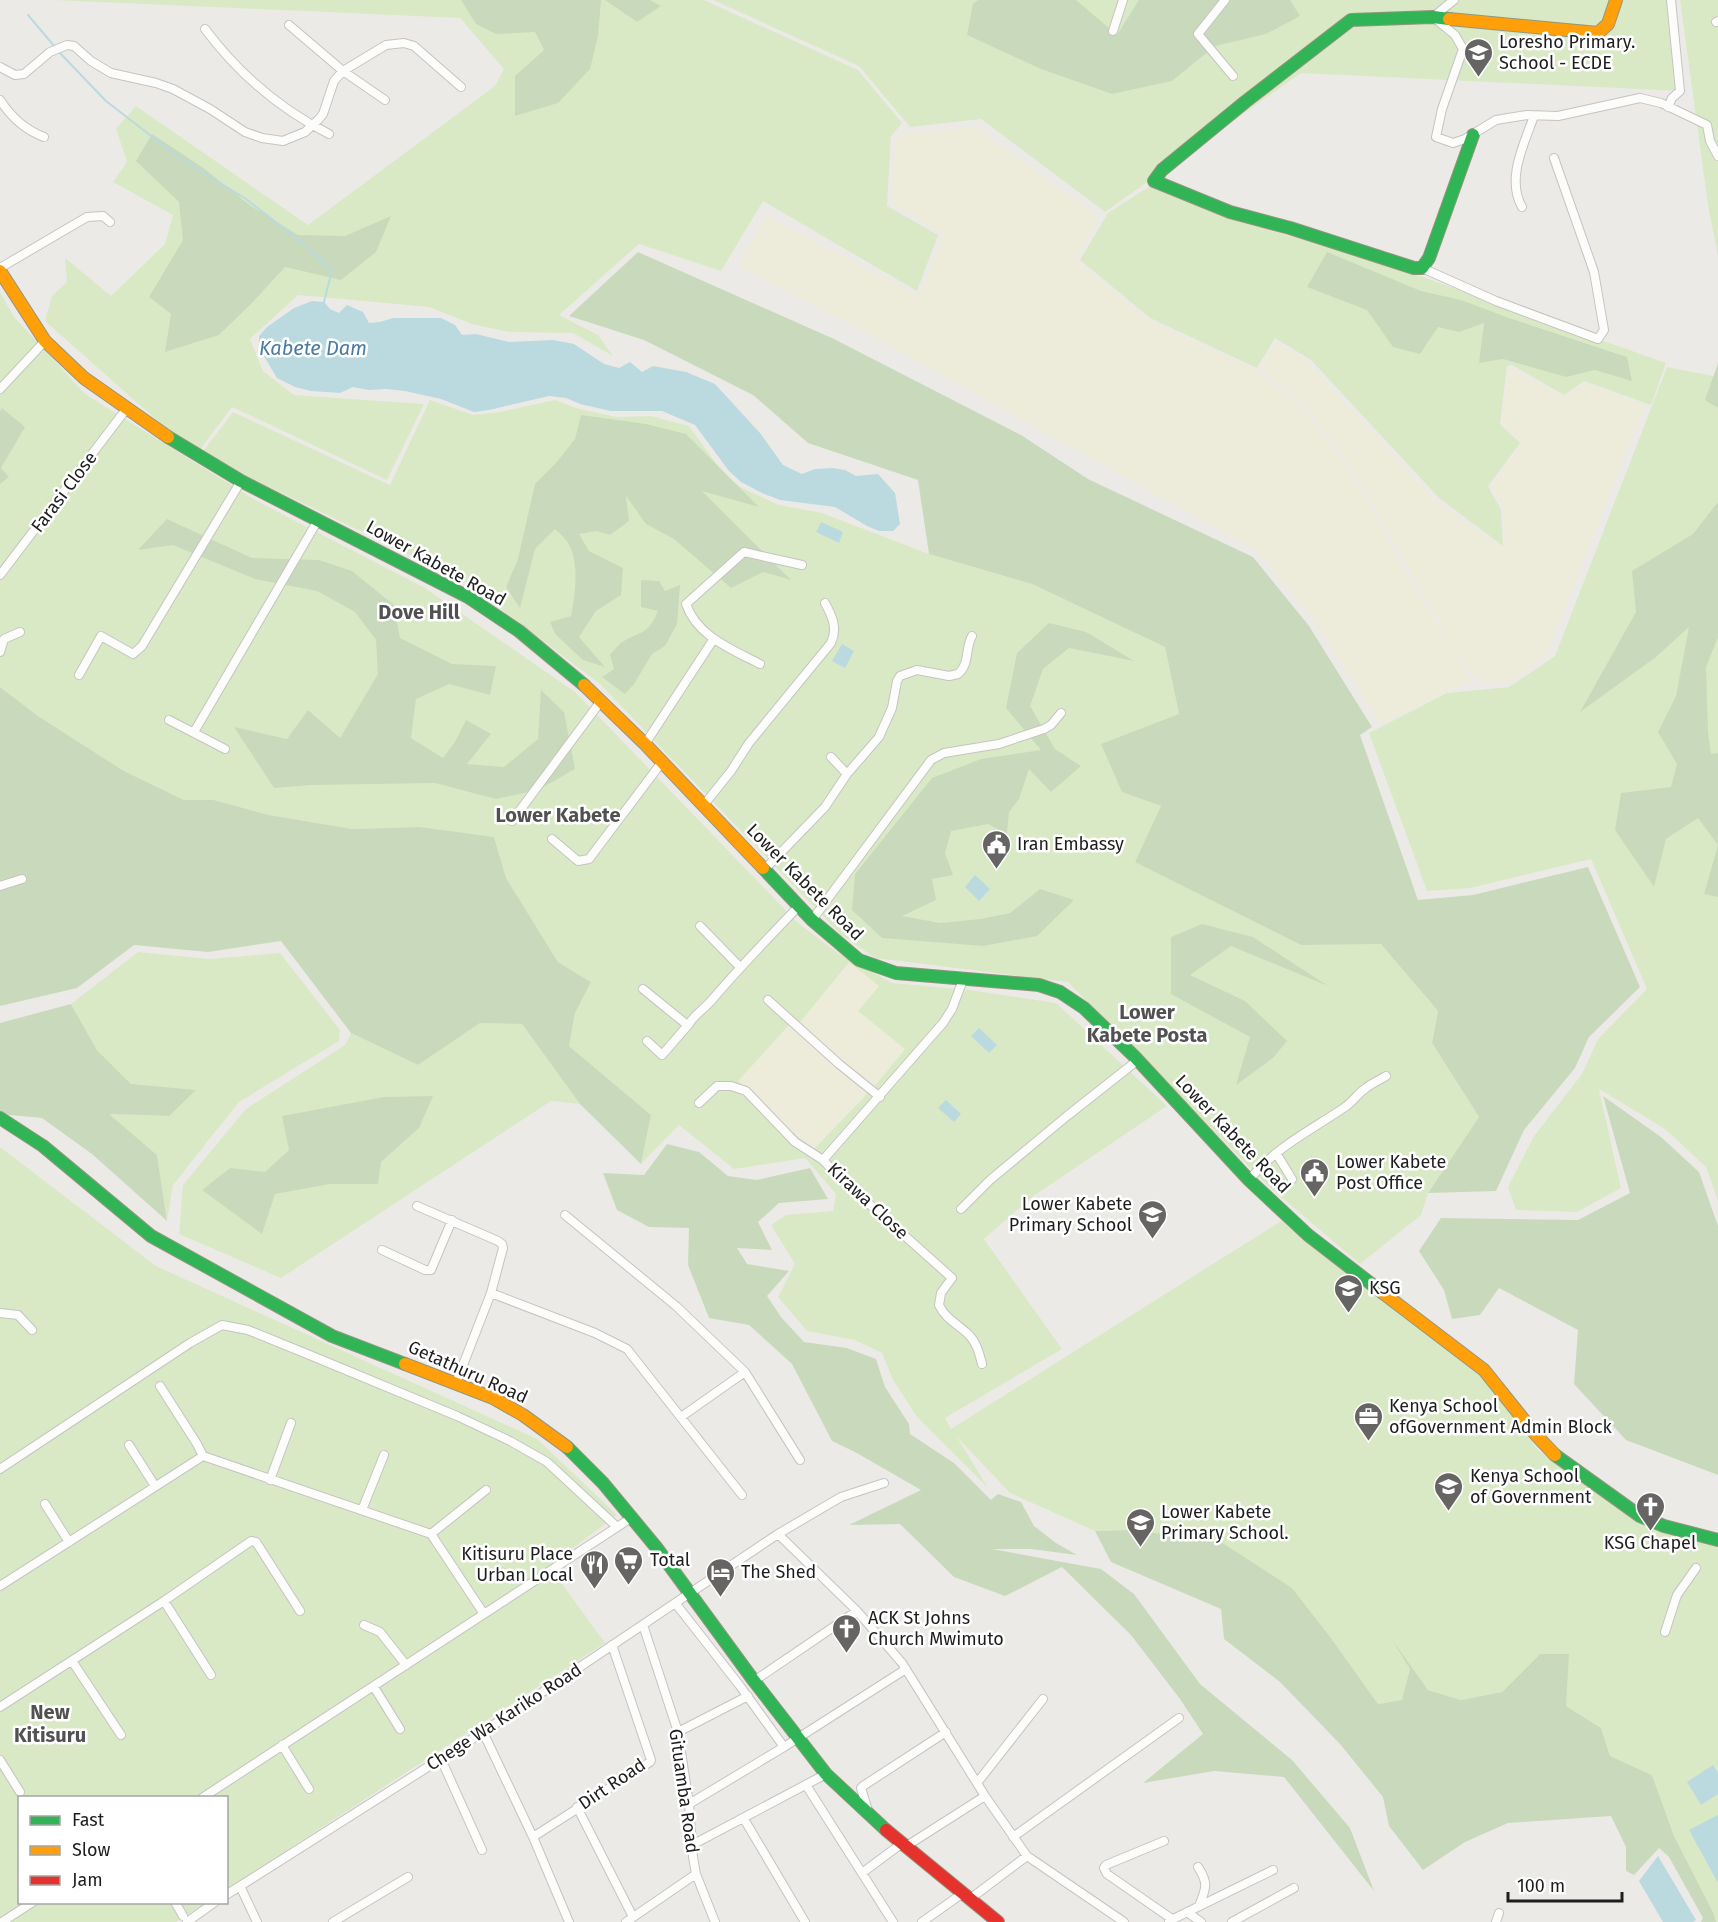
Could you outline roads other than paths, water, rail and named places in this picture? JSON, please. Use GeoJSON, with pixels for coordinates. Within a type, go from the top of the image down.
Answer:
{"type":"FeatureCollection","features":[{"type":"Feature","properties":{"kind":"main road"},"geometry":{"type":"LineString","coordinates":[[1473,135],[1429,258],[1422,268],[1414,268],[1290,228],[1230,212],[1154,181],[1162,170],[1245,102],[1351,20],[1432,17],[1598,33],[1609,25],[1616,0]]}},
{"type":"Feature","properties":{"kind":"main road","name":"Lower Kabete Road"},"geometry":{"type":"LineString","coordinates":[[0,269],[45,341],[84,378],[127,408],[189,451],[241,481],[482,605],[519,631],[601,701],[645,744],[812,920],[859,960],[873,967],[896,973],[1039,985],[1060,992],[1084,1008],[1138,1060],[1249,1180],[1323,1247],[1484,1370],[1536,1435],[1559,1459],[1640,1516],[1664,1526],[1718,1539]]}},
{"type":"Feature","properties":{"kind":"main road","name":"Getathuru Road"},"geometry":{"type":"LineString","coordinates":[[0,1118],[57,1157],[152,1236],[332,1336],[493,1398],[523,1415],[558,1440],[603,1483],[677,1574],[689,1594],[826,1774],[903,1845],[998,1922]]}},
{"type":"Feature","properties":{"kind":"street"},"geometry":{"type":"LineString","coordinates":[[1113,31],[1123,0]]}},
{"type":"Feature","properties":{"kind":"street"},"geometry":{"type":"LineString","coordinates":[[1225,0],[1198,34],[1233,76]]}},
{"type":"Feature","properties":{"kind":"street"},"geometry":{"type":"LineString","coordinates":[[1454,0],[1432,17],[1455,35],[1463,49],[1442,109],[1436,137],[1453,143],[1473,135],[1496,120],[1515,116],[1558,116],[1640,98],[1668,106],[1707,125],[1710,141],[1718,156]]}},
{"type":"Feature","properties":{"kind":"street"},"geometry":{"type":"LineString","coordinates":[[1668,106],[1672,98],[1680,91],[1671,0]]}},
{"type":"Feature","properties":{"kind":"street"},"geometry":{"type":"LineString","coordinates":[[289,25],[343,71],[385,100]]}},
{"type":"Feature","properties":{"kind":"street"},"geometry":{"type":"LineString","coordinates":[[205,29],[245,76],[312,125],[329,134]]}},
{"type":"Feature","properties":{"kind":"street"},"geometry":{"type":"LineString","coordinates":[[0,67],[15,75],[24,74],[50,52],[67,45],[74,46],[111,73],[173,89],[210,109],[245,132],[262,138],[283,141],[305,132],[323,114],[334,81],[343,71],[386,45],[404,43],[414,46],[461,87]]}},
{"type":"Feature","properties":{"kind":"street"},"geometry":{"type":"LineString","coordinates":[[0,100],[10,114],[30,132],[44,137]]}},
{"type":"Feature","properties":{"kind":"street"},"geometry":{"type":"LineString","coordinates":[[1522,207],[1515,186],[1520,155],[1534,116]]}},
{"type":"Feature","properties":{"kind":"street"},"geometry":{"type":"LineString","coordinates":[[1422,268],[1496,301],[1598,339],[1604,330],[1594,272],[1554,158]]}},
{"type":"Feature","properties":{"kind":"street"},"geometry":{"type":"LineString","coordinates":[[0,269],[87,217],[103,216],[110,222]]}},
{"type":"Feature","properties":{"kind":"street"},"geometry":{"type":"LineString","coordinates":[[0,389],[45,341]]}},
{"type":"Feature","properties":{"kind":"street","name":"Farasi Close"},"geometry":{"type":"LineString","coordinates":[[0,575],[127,408]]}},
{"type":"Feature","properties":{"kind":"street"},"geometry":{"type":"LineString","coordinates":[[80,675],[101,636],[133,654],[142,646],[241,481]]}},
{"type":"Feature","properties":{"kind":"street"},"geometry":{"type":"LineString","coordinates":[[194,732],[318,520]]}},
{"type":"Feature","properties":{"kind":"street"},"geometry":{"type":"LineString","coordinates":[[760,664],[713,640],[690,615],[686,604],[741,553],[747,552],[802,565]]}},
{"type":"Feature","properties":{"kind":"street"},"geometry":{"type":"LineString","coordinates":[[703,806],[731,771],[749,743],[831,643],[834,635],[834,621],[825,603]]}},
{"type":"Feature","properties":{"kind":"street"},"geometry":{"type":"LineString","coordinates":[[0,652],[2,637],[21,632]]}},
{"type":"Feature","properties":{"kind":"street"},"geometry":{"type":"LineString","coordinates":[[764,870],[825,807],[847,774],[879,737],[892,708],[900,676],[917,670],[949,676],[958,674],[965,665],[968,643],[972,636]]}},
{"type":"Feature","properties":{"kind":"street"},"geometry":{"type":"LineString","coordinates":[[645,744],[713,640]]}},
{"type":"Feature","properties":{"kind":"street"},"geometry":{"type":"LineString","coordinates":[[512,821],[601,701]]}},
{"type":"Feature","properties":{"kind":"street"},"geometry":{"type":"LineString","coordinates":[[812,920],[931,760],[944,753],[999,744],[1044,729],[1061,713]]}},
{"type":"Feature","properties":{"kind":"street"},"geometry":{"type":"LineString","coordinates":[[169,720],[225,749]]}},
{"type":"Feature","properties":{"kind":"street"},"geometry":{"type":"LineString","coordinates":[[831,757],[847,774]]}},
{"type":"Feature","properties":{"kind":"street"},"geometry":{"type":"LineString","coordinates":[[552,839],[578,861],[589,859],[662,762]]}},
{"type":"Feature","properties":{"kind":"street"},"geometry":{"type":"LineString","coordinates":[[0,886],[22,879]]}},
{"type":"Feature","properties":{"kind":"street"},"geometry":{"type":"LineString","coordinates":[[646,1041],[662,1055],[740,967],[800,906]]}},
{"type":"Feature","properties":{"kind":"street"},"geometry":{"type":"LineString","coordinates":[[700,926],[740,967]]}},
{"type":"Feature","properties":{"kind":"street","name":"Kirawa Close"},"geometry":{"type":"LineString","coordinates":[[964,977],[944,1023],[823,1160],[952,1278],[941,1293],[939,1305],[947,1317],[975,1342],[982,1364]]}},
{"type":"Feature","properties":{"kind":"street"},"geometry":{"type":"LineString","coordinates":[[643,989],[686,1024],[689,1024]]}},
{"type":"Feature","properties":{"kind":"street"},"geometry":{"type":"LineString","coordinates":[[768,1000],[838,1065],[880,1097]]}},
{"type":"Feature","properties":{"kind":"street"},"geometry":{"type":"LineString","coordinates":[[961,1209],[990,1180],[1138,1060]]}},
{"type":"Feature","properties":{"kind":"street"},"geometry":{"type":"LineString","coordinates":[[1249,1180],[1262,1164],[1276,1153],[1314,1125],[1347,1106],[1365,1088],[1386,1076]]}},
{"type":"Feature","properties":{"kind":"street"},"geometry":{"type":"LineString","coordinates":[[699,1103],[717,1086],[731,1086],[746,1091],[795,1142],[823,1160]]}},
{"type":"Feature","properties":{"kind":"street"},"geometry":{"type":"LineString","coordinates":[[1276,1153],[1292,1179]]}},
{"type":"Feature","properties":{"kind":"street"},"geometry":{"type":"LineString","coordinates":[[417,1206],[502,1244],[503,1248],[492,1293],[456,1383]]}},
{"type":"Feature","properties":{"kind":"street"},"geometry":{"type":"LineString","coordinates":[[565,1215],[676,1306],[745,1372],[800,1460]]}},
{"type":"Feature","properties":{"kind":"street"},"geometry":{"type":"LineString","coordinates":[[382,1250],[425,1270],[431,1270],[452,1220]]}},
{"type":"Feature","properties":{"kind":"street"},"geometry":{"type":"LineString","coordinates":[[492,1293],[595,1333],[627,1349],[742,1495]]}},
{"type":"Feature","properties":{"kind":"street"},"geometry":{"type":"LineString","coordinates":[[0,1313],[18,1315],[32,1330]]}},
{"type":"Feature","properties":{"kind":"street"},"geometry":{"type":"LineString","coordinates":[[0,1469],[190,1343],[222,1325],[227,1325],[248,1330],[354,1373],[510,1441],[547,1462],[617,1527]]}},
{"type":"Feature","properties":{"kind":"street"},"geometry":{"type":"LineString","coordinates":[[681,1417],[745,1372]]}},
{"type":"Feature","properties":{"kind":"street"},"geometry":{"type":"LineString","coordinates":[[160,1386],[197,1444],[202,1456],[430,1534],[484,1614]]}},
{"type":"Feature","properties":{"kind":"street"},"geometry":{"type":"LineString","coordinates":[[270,1480],[291,1423]]}},
{"type":"Feature","properties":{"kind":"street"},"geometry":{"type":"LineString","coordinates":[[129,1445],[156,1486]]}},
{"type":"Feature","properties":{"kind":"street"},"geometry":{"type":"LineString","coordinates":[[362,1510],[384,1455]]}},
{"type":"Feature","properties":{"kind":"street"},"geometry":{"type":"LineString","coordinates":[[0,1586],[202,1456]]}},
{"type":"Feature","properties":{"kind":"street","name":"Chege Wa Kariko Road"},"geometry":{"type":"LineString","coordinates":[[228,1894],[483,1732],[778,1534],[841,1497],[884,1483]]}},
{"type":"Feature","properties":{"kind":"street"},"geometry":{"type":"LineString","coordinates":[[430,1534],[486,1490]]}},
{"type":"Feature","properties":{"kind":"street"},"geometry":{"type":"LineString","coordinates":[[45,1504],[69,1542]]}},
{"type":"Feature","properties":{"kind":"street"},"geometry":{"type":"LineString","coordinates":[[204,1796],[631,1518]]}},
{"type":"Feature","properties":{"kind":"street"},"geometry":{"type":"LineString","coordinates":[[778,1534],[857,1611],[906,1669],[985,1796],[1027,1856],[1124,1922]]}},
{"type":"Feature","properties":{"kind":"street"},"geometry":{"type":"LineString","coordinates":[[0,1707],[164,1601],[251,1541],[256,1542],[300,1611]]}},
{"type":"Feature","properties":{"kind":"street"},"geometry":{"type":"LineString","coordinates":[[1665,1632],[1677,1595],[1696,1568]]}},
{"type":"Feature","properties":{"kind":"street"},"geometry":{"type":"LineString","coordinates":[[164,1601],[211,1675]]}},
{"type":"Feature","properties":{"kind":"street"},"geometry":{"type":"LineString","coordinates":[[676,1604],[748,1696],[784,1747]]}},
{"type":"Feature","properties":{"kind":"street"},"geometry":{"type":"LineString","coordinates":[[754,1681],[857,1611]]}},
{"type":"Feature","properties":{"kind":"street"},"geometry":{"type":"LineString","coordinates":[[364,1625],[380,1632],[406,1665]]}},
{"type":"Feature","properties":{"kind":"street","name":"Gituamba Road"},"geometry":{"type":"LineString","coordinates":[[643,1625],[678,1732],[689,1804],[696,1874],[715,1922]]}},
{"type":"Feature","properties":{"kind":"street","name":"Dirt Road"},"geometry":{"type":"LineString","coordinates":[[533,1837],[651,1760],[612,1645]]}},
{"type":"Feature","properties":{"kind":"street"},"geometry":{"type":"LineString","coordinates":[[72,1661],[121,1735]]}},
{"type":"Feature","properties":{"kind":"street"},"geometry":{"type":"LineString","coordinates":[[689,1804],[906,1669]]}},
{"type":"Feature","properties":{"kind":"street"},"geometry":{"type":"LineString","coordinates":[[374,1687],[400,1729]]}},
{"type":"Feature","properties":{"kind":"street"},"geometry":{"type":"LineString","coordinates":[[678,1732],[748,1696]]}},
{"type":"Feature","properties":{"kind":"street"},"geometry":{"type":"LineString","coordinates":[[977,1783],[1043,1699]]}},
{"type":"Feature","properties":{"kind":"street"},"geometry":{"type":"LineString","coordinates":[[1013,1837],[1179,1718]]}},
{"type":"Feature","properties":{"kind":"street"},"geometry":{"type":"LineString","coordinates":[[483,1732],[533,1837],[569,1922]]}},
{"type":"Feature","properties":{"kind":"street"},"geometry":{"type":"LineString","coordinates":[[869,1814],[861,1788],[946,1732]]}},
{"type":"Feature","properties":{"kind":"street"},"geometry":{"type":"LineString","coordinates":[[282,1745],[309,1789]]}},
{"type":"Feature","properties":{"kind":"street"},"geometry":{"type":"LineString","coordinates":[[441,1759],[482,1850]]}},
{"type":"Feature","properties":{"kind":"street"},"geometry":{"type":"LineString","coordinates":[[0,1761],[20,1792]]}},
{"type":"Feature","properties":{"kind":"street"},"geometry":{"type":"LineString","coordinates":[[692,1845],[826,1774]]}},
{"type":"Feature","properties":{"kind":"street"},"geometry":{"type":"LineString","coordinates":[[806,1785],[893,1922]]}},
{"type":"Feature","properties":{"kind":"street"},"geometry":{"type":"LineString","coordinates":[[862,1874],[903,1845],[985,1796]]}},
{"type":"Feature","properties":{"kind":"street"},"geometry":{"type":"LineString","coordinates":[[577,1807],[629,1920],[696,1874]]}},
{"type":"Feature","properties":{"kind":"street"},"geometry":{"type":"LineString","coordinates":[[744,1818],[805,1922]]}},
{"type":"Feature","properties":{"kind":"street"},"geometry":{"type":"LineString","coordinates":[[1164,1842],[1106,1865],[1104,1868],[1107,1874],[1169,1921],[1273,1870]]}},
{"type":"Feature","properties":{"kind":"street"},"geometry":{"type":"LineString","coordinates":[[922,1922],[1027,1856]]}},
{"type":"Feature","properties":{"kind":"street"},"geometry":{"type":"LineString","coordinates":[[1198,1867],[1206,1879],[1206,1887],[1199,1906]]}},
{"type":"Feature","properties":{"kind":"street"},"geometry":{"type":"LineString","coordinates":[[333,1922],[408,1877]]}},
{"type":"Feature","properties":{"kind":"street"},"geometry":{"type":"LineString","coordinates":[[240,1886],[257,1922]]}},
{"type":"Feature","properties":{"kind":"street"},"geometry":{"type":"LineString","coordinates":[[1232,1922],[1294,1888]]}},
{"type":"Feature","properties":{"kind":"street"},"geometry":{"type":"LineString","coordinates":[[2,1922],[30,1904]]}},
{"type":"Feature","properties":{"kind":"street"},"geometry":{"type":"LineString","coordinates":[[176,1904],[185,1919],[211,1904]]}},
{"type":"Feature","properties":{"kind":"street"},"geometry":{"type":"LineString","coordinates":[[1187,1912],[1201,1922]]}},
{"type":"Feature","properties":{"kind":"street"},"geometry":{"type":"LineString","coordinates":[[1496,1922],[1499,1913]]}},
{"type":"Feature","properties":{"kind":"water","name":"Kabete Dam"},"geometry":{"type":"Polygon","coordinates":[[[312,301],[324,302],[330,309],[339,313],[347,305],[363,312],[369,323],[393,318],[441,318],[455,325],[462,335],[476,334],[509,342],[553,340],[574,344],[604,364],[619,368],[630,362],[642,372],[653,366],[686,372],[715,384],[760,433],[783,465],[802,474],[815,469],[833,468],[845,470],[856,476],[878,474],[895,493],[900,524],[893,531],[879,531],[835,507],[780,500],[762,493],[741,482],[729,471],[695,425],[662,411],[611,411],[580,404],[566,398],[549,396],[474,412],[441,399],[405,391],[353,387],[340,393],[311,391],[295,387],[277,378],[259,348],[259,336],[267,327],[294,308],[312,301]]]}},
{"type":"Feature","properties":{"kind":"water"},"geometry":{"type":"Polygon","coordinates":[[[821,522],[843,532],[839,543],[816,532],[821,522]]]}},
{"type":"Feature","properties":{"kind":"water"},"geometry":{"type":"Polygon","coordinates":[[[842,644],[854,651],[845,668],[832,661],[842,644]]]}},
{"type":"Feature","properties":{"kind":"water"},"geometry":{"type":"Polygon","coordinates":[[[975,875],[990,889],[979,901],[965,887],[975,875]]]}},
{"type":"Feature","properties":{"kind":"water"},"geometry":{"type":"Polygon","coordinates":[[[979,1028],[997,1045],[989,1053],[971,1036],[979,1028]]]}},
{"type":"Feature","properties":{"kind":"water"},"geometry":{"type":"Polygon","coordinates":[[[946,1100],[961,1114],[954,1122],[938,1108],[946,1100]]]}},
{"type":"Feature","properties":{"kind":"water"},"geometry":{"type":"Polygon","coordinates":[[[1713,1765],[1718,1773],[1718,1794],[1701,1805],[1687,1782],[1713,1765]]]}},
{"type":"Feature","properties":{"kind":"water"},"geometry":{"type":"Polygon","coordinates":[[[1718,1815],[1718,1883],[1689,1830],[1718,1815]]]}},
{"type":"Feature","properties":{"kind":"water"},"geometry":{"type":"Polygon","coordinates":[[[1658,1856],[1696,1920],[1693,1922],[1663,1922],[1639,1881],[1658,1856]]]}},
{"type":"Feature","properties":{"kind":"waterway"},"geometry":{"type":"LineString","coordinates":[[28,15],[55,47]]}},
{"type":"Feature","properties":{"kind":"waterway"},"geometry":{"type":"LineString","coordinates":[[58,51],[106,101],[177,156],[246,199],[304,244],[332,270],[324,302]]}},
{"type":"Feature","properties":{"kind":"place","name":"Loresho Primary. School - ECDE"},"geometry":{"type":"Point","coordinates":[1478,78]}},
{"type":"Feature","properties":{"kind":"place","name":"Iran Embassy"},"geometry":{"type":"Point","coordinates":[996,870]}},
{"type":"Feature","properties":{"kind":"place","name":"Lower Kabete Post Office"},"geometry":{"type":"Point","coordinates":[1315,1198]}},
{"type":"Feature","properties":{"kind":"place","name":"Lower Kabete Primary School"},"geometry":{"type":"Point","coordinates":[1153,1240]}},
{"type":"Feature","properties":{"kind":"place","name":"KSG"},"geometry":{"type":"Point","coordinates":[1348,1314]}},
{"type":"Feature","properties":{"kind":"place","name":"Kenya School ofGovernment Admin Block"},"geometry":{"type":"Point","coordinates":[1368,1442]}},
{"type":"Feature","properties":{"kind":"place","name":"Kenya School of Government"},"geometry":{"type":"Point","coordinates":[1449,1512]}},
{"type":"Feature","properties":{"kind":"place","name":"KSG Chapel"},"geometry":{"type":"Point","coordinates":[1650,1532]}},
{"type":"Feature","properties":{"kind":"place","name":"Lower Kabete Primary School."},"geometry":{"type":"Point","coordinates":[1140,1548]}},
{"type":"Feature","properties":{"kind":"place","name":"Total"},"geometry":{"type":"Point","coordinates":[629,1586]}},
{"type":"Feature","properties":{"kind":"place","name":"Kitisuru Place Urban Local"},"geometry":{"type":"Point","coordinates":[594,1590]}},
{"type":"Feature","properties":{"kind":"place","name":"The Shed"},"geometry":{"type":"Point","coordinates":[720,1598]}},
{"type":"Feature","properties":{"kind":"place","name":"ACK St Johns Church Mwimuto"},"geometry":{"type":"Point","coordinates":[847,1654]}},
{"type":"Feature","properties":{"kind":"district","name":"Dove Hill"},"geometry":{"type":"Point","coordinates":[419,612]}},
{"type":"Feature","properties":{"kind":"district","name":"Lower Kabete"},"geometry":{"type":"Point","coordinates":[558,815]}},
{"type":"Feature","properties":{"kind":"district","name":"Lower Kabete Posta"},"geometry":{"type":"Point","coordinates":[1147,1024]}},
{"type":"Feature","properties":{"kind":"district","name":"New Kitisuru"},"geometry":{"type":"Point","coordinates":[50,1724]}}]}
